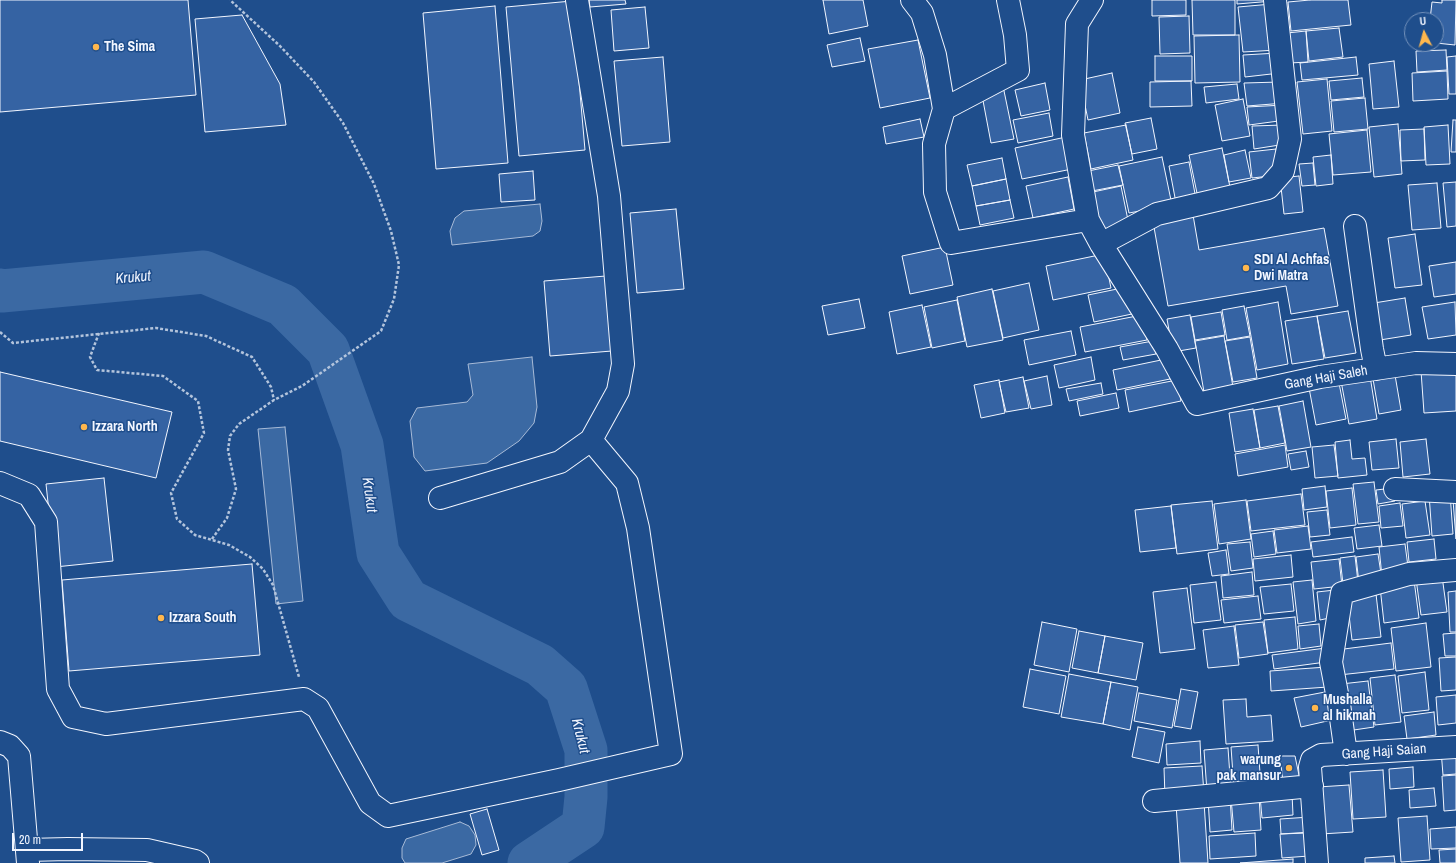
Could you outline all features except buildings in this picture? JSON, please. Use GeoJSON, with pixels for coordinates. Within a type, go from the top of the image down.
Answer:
{"type":"FeatureCollection","features":[{"type":"Feature","properties":{"kind":"street"},"geometry":{"type":"LineString","coordinates":[[440,498],[560,462],[591,440],[618,391],[623,364],[609,196],[577,0]]}},
{"type":"Feature","properties":{"kind":"street"},"geometry":{"type":"LineString","coordinates":[[912,0],[922,12],[935,55],[944,109],[934,144],[935,192],[951,243],[1088,220]]}},
{"type":"Feature","properties":{"kind":"street"},"geometry":{"type":"LineString","coordinates":[[944,109],[1018,70],[1015,35],[1008,0]]}},
{"type":"Feature","properties":{"kind":"street"},"geometry":{"type":"LineString","coordinates":[[1092,0],[1077,24],[1073,136],[1088,220],[1100,244],[1157,214],[1268,188],[1283,171],[1290,139],[1275,0]]}},
{"type":"Feature","properties":{"kind":"street"},"geometry":{"type":"LineString","coordinates":[[1355,226],[1376,369]]}},
{"type":"Feature","properties":{"kind":"street","name":"Gang Haji Saleh"},"geometry":{"type":"LineString","coordinates":[[1100,244],[1167,349],[1197,404],[1320,377],[1416,363],[1456,364]]}},
{"type":"Feature","properties":{"kind":"street"},"geometry":{"type":"LineString","coordinates":[[0,483],[29,495],[46,522],[58,689],[73,717],[106,724],[304,699],[318,708],[370,803],[388,816],[558,780],[670,754],[638,528],[626,483],[591,440]]}},
{"type":"Feature","properties":{"kind":"street"},"geometry":{"type":"LineString","coordinates":[[1395,488],[1456,492]]}},
{"type":"Feature","properties":{"kind":"street"},"geometry":{"type":"LineString","coordinates":[[1346,754],[1331,662],[1342,592],[1409,574],[1456,570]]}},
{"type":"Feature","properties":{"kind":"street"},"geometry":{"type":"LineString","coordinates":[[0,742],[10,746],[19,756],[27,856],[68,849],[147,850],[198,863]]}},
{"type":"Feature","properties":{"kind":"street","name":"Gang Haji Saian"},"geometry":{"type":"LineString","coordinates":[[1312,786],[1310,767],[1312,760],[1321,755],[1456,747]]}},
{"type":"Feature","properties":{"kind":"street"},"geometry":{"type":"LineString","coordinates":[[1154,801],[1312,786],[1317,863]]}},
{"type":"Feature","properties":{"kind":"path"},"geometry":{"type":"LineString","coordinates":[[212,539],[227,518],[236,489],[228,450],[230,436],[239,424],[274,400],[302,386],[381,330],[394,299],[399,265],[391,231],[374,184],[343,123],[314,82],[280,46],[230,0]]}},
{"type":"Feature","properties":{"kind":"path"},"geometry":{"type":"LineString","coordinates":[[0,332],[13,343],[156,328],[206,336],[252,357],[271,387],[274,400]]}},
{"type":"Feature","properties":{"kind":"path"},"geometry":{"type":"LineString","coordinates":[[99,334],[90,357],[97,370],[163,376],[198,401],[204,433],[171,493],[177,519],[195,535],[229,545],[250,557],[263,569],[273,586],[304,699]]}},
{"type":"Feature","properties":{"kind":"water"},"geometry":{"type":"Polygon","coordinates":[[[540,204],[542,221],[540,231],[533,236],[452,245],[450,231],[455,218],[464,211],[540,204]]]}},
{"type":"Feature","properties":{"kind":"water"},"geometry":{"type":"Polygon","coordinates":[[[532,357],[537,407],[534,423],[519,441],[487,463],[425,471],[414,457],[410,421],[417,408],[467,402],[473,395],[468,364],[532,357]]]}},
{"type":"Feature","properties":{"kind":"water"},"geometry":{"type":"Polygon","coordinates":[[[285,427],[303,601],[276,604],[258,429],[285,427]]]}},
{"type":"Feature","properties":{"kind":"water"},"geometry":{"type":"Polygon","coordinates":[[[460,822],[469,826],[475,835],[476,845],[471,854],[442,863],[405,863],[402,858],[402,848],[406,839],[460,822]]]}},
{"type":"Feature","properties":{"kind":"waterway","name":"Krukut"},"geometry":{"type":"LineString","coordinates":[[0,290],[204,272],[283,305],[328,350],[362,445],[378,553],[408,600],[540,665],[566,688],[586,750],[586,797],[583,827],[529,863]]}},
{"type":"Feature","properties":{"kind":"place","name":"The Sima"},"geometry":{"type":"Point","coordinates":[96,47]}},
{"type":"Feature","properties":{"kind":"place","name":"SDI Al Achfas Dwi Matra"},"geometry":{"type":"Point","coordinates":[1246,268]}},
{"type":"Feature","properties":{"kind":"place","name":"Izzara North"},"geometry":{"type":"Point","coordinates":[84,427]}},
{"type":"Feature","properties":{"kind":"place","name":"Izzara South"},"geometry":{"type":"Point","coordinates":[161,618]}},
{"type":"Feature","properties":{"kind":"place","name":"Mushalla al hikmah"},"geometry":{"type":"Point","coordinates":[1315,708]}},
{"type":"Feature","properties":{"kind":"place","name":"warung pak mansur"},"geometry":{"type":"Point","coordinates":[1289,768]}}]}
